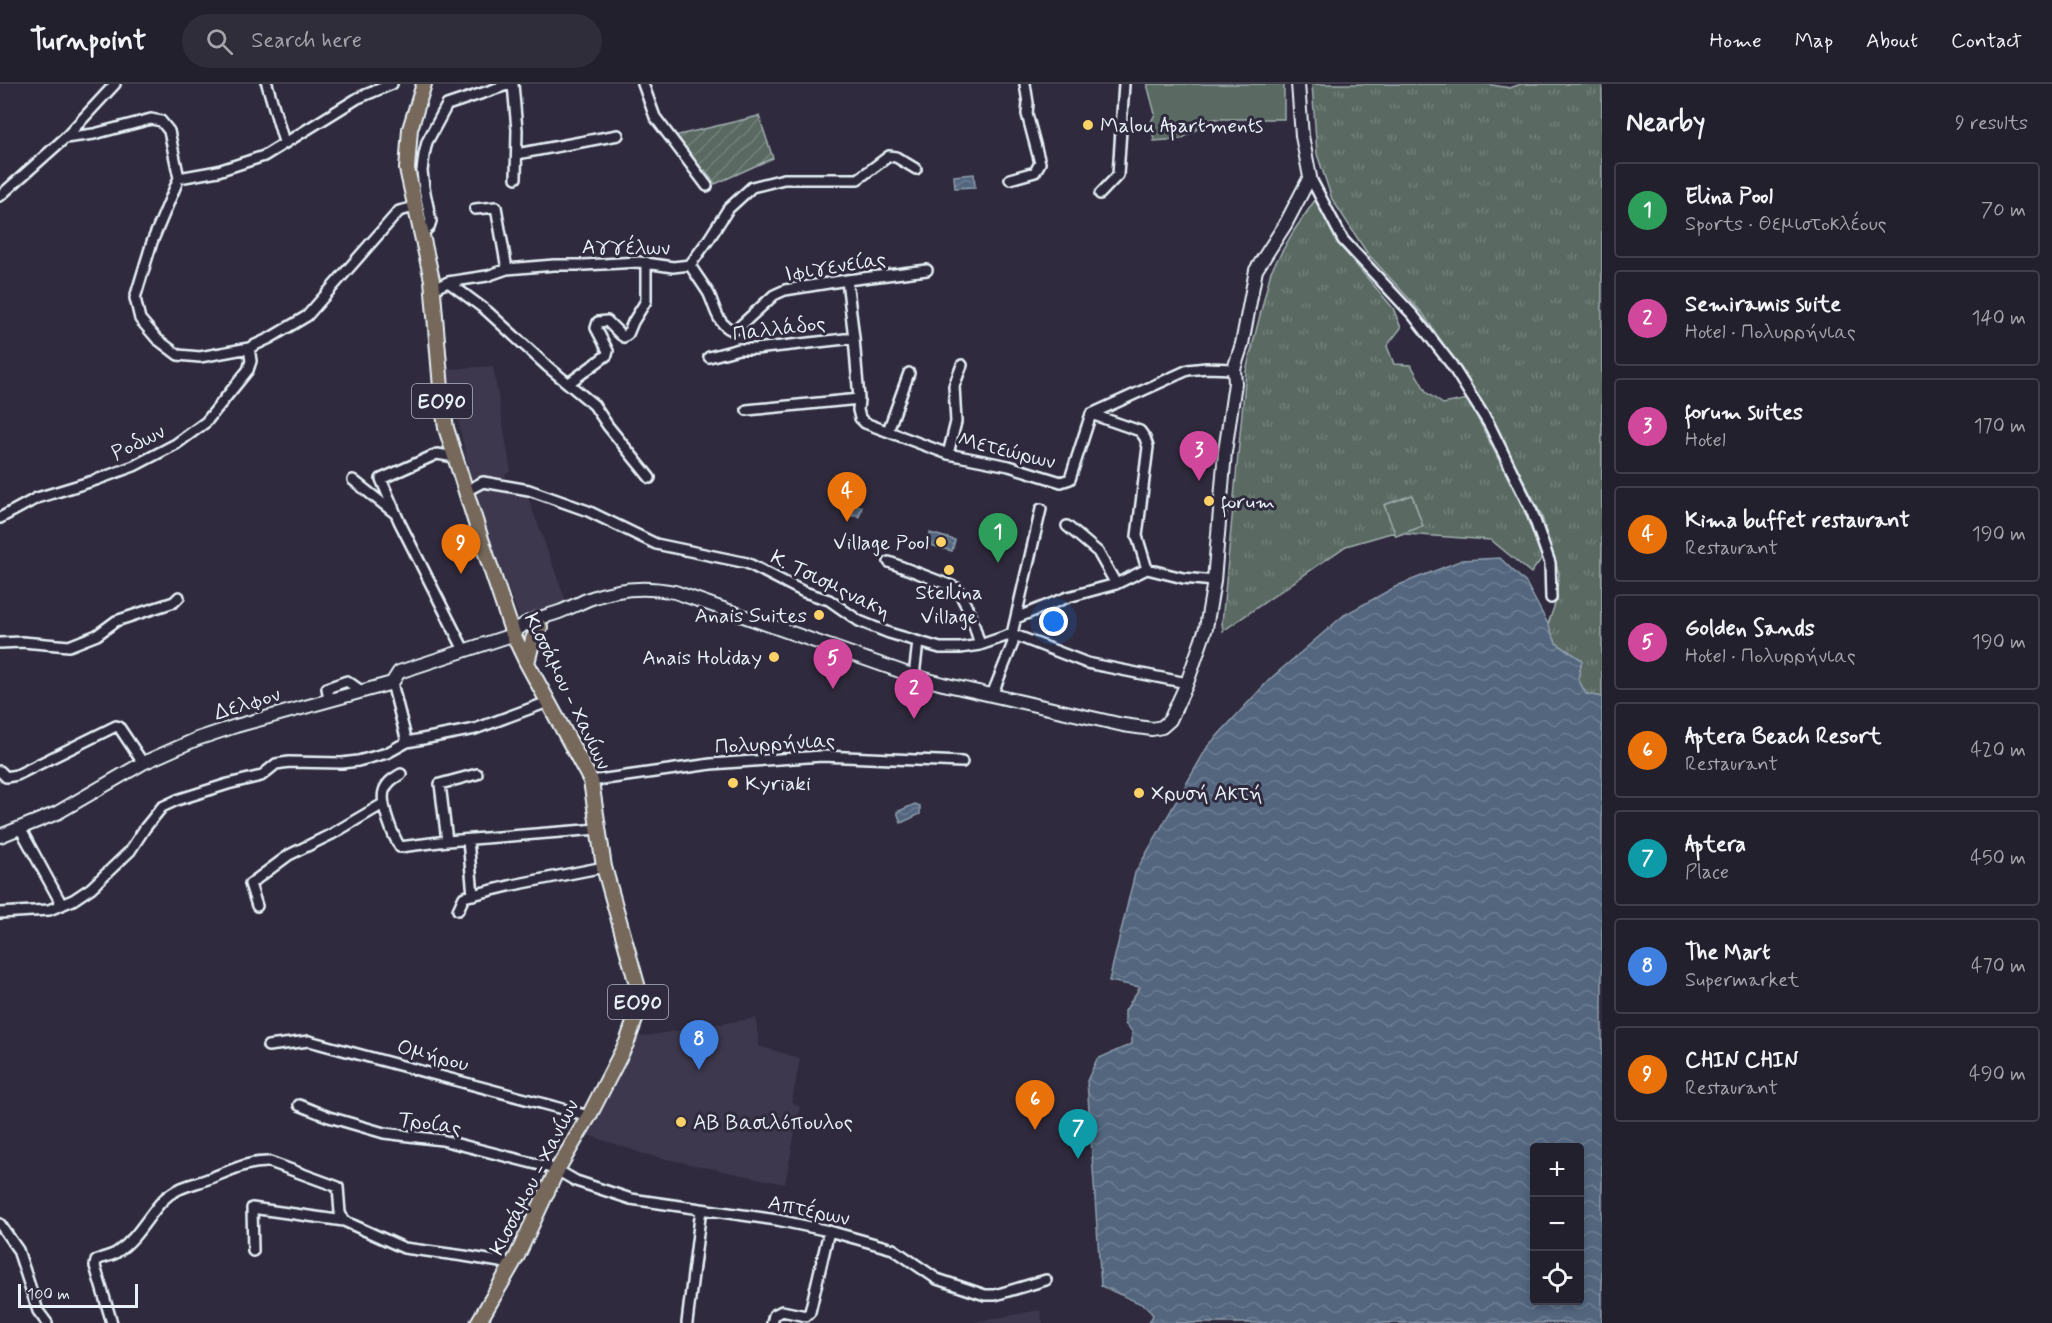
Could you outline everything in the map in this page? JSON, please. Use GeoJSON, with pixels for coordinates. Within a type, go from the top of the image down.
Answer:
{"type":"FeatureCollection","features":[{"type":"Feature","properties":{"kind":"main road","name":"Κισσάμου - Χανίων"},"geometry":{"type":"LineString","coordinates":[[424,84],[410,129],[406,159],[408,181],[433,289],[442,406],[448,437],[513,634],[591,782],[604,867],[638,988],[639,1000],[627,1042],[589,1116],[557,1170],[481,1322]]}},
{"type":"Feature","properties":{"kind":"main road"},"geometry":{"type":"LineString","coordinates":[[527,663],[533,639],[540,627]]}},
{"type":"Feature","properties":{"kind":"street"},"geometry":{"type":"LineString","coordinates":[[0,196],[65,138],[115,84]]}},
{"type":"Feature","properties":{"kind":"street"},"geometry":{"type":"LineString","coordinates":[[267,84],[284,142]]}},
{"type":"Feature","properties":{"kind":"street"},"geometry":{"type":"LineString","coordinates":[[179,178],[218,171],[264,156],[358,98],[392,84]]}},
{"type":"Feature","properties":{"kind":"street"},"geometry":{"type":"LineString","coordinates":[[421,235],[429,227],[431,221],[422,171],[424,155],[427,141],[447,105],[511,84],[517,154],[516,178]]}},
{"type":"Feature","properties":{"kind":"street"},"geometry":{"type":"LineString","coordinates":[[643,84],[655,117],[707,186]]}},
{"type":"Feature","properties":{"kind":"street"},"geometry":{"type":"LineString","coordinates":[[1010,179],[1035,172],[1040,163],[1027,114],[1028,103],[1024,84]]}},
{"type":"Feature","properties":{"kind":"street"},"geometry":{"type":"LineString","coordinates":[[1100,194],[1118,175],[1124,84]]}},
{"type":"Feature","properties":{"kind":"street"},"geometry":{"type":"LineString","coordinates":[[1298,84],[1302,136],[1310,177],[1343,240],[1413,315],[1451,364],[1485,416],[1532,512],[1550,563],[1551,598]]}},
{"type":"Feature","properties":{"kind":"street"},"geometry":{"type":"LineString","coordinates":[[65,138],[94,134],[151,118],[161,121],[169,131],[179,178],[152,242],[135,298],[140,319],[156,339],[178,355],[200,357],[249,349],[307,316],[399,211],[415,207]]}},
{"type":"Feature","properties":{"kind":"street"},"geometry":{"type":"LineString","coordinates":[[517,154],[618,135]]}},
{"type":"Feature","properties":{"kind":"street","name":"Αγγέλων"},"geometry":{"type":"LineString","coordinates":[[433,289],[448,282],[487,276],[507,269],[646,262],[673,267],[690,265],[728,209],[753,188],[784,179],[858,179],[889,156],[896,157],[916,169]]}},
{"type":"Feature","properties":{"kind":"street"},"geometry":{"type":"LineString","coordinates":[[513,634],[524,625],[588,599],[619,590],[642,588],[666,590],[914,676],[1077,715],[1152,729],[1162,727],[1170,720],[1188,683],[1206,628],[1214,580],[1225,452],[1235,383],[1234,369],[1242,344],[1257,270],[1285,225],[1310,177]]}},
{"type":"Feature","properties":{"kind":"street"},"geometry":{"type":"LineString","coordinates":[[475,209],[496,207],[507,269]]}},
{"type":"Feature","properties":{"kind":"street"},"geometry":{"type":"LineString","coordinates":[[569,383],[607,355],[608,351],[596,328],[598,322],[608,321],[624,337],[628,334],[646,301],[646,262]]}},
{"type":"Feature","properties":{"kind":"street","name":"Ιφιγενείας"},"geometry":{"type":"LineString","coordinates":[[690,265],[710,296],[715,313],[730,330],[738,328],[774,295],[785,290],[927,270]]}},
{"type":"Feature","properties":{"kind":"street","name":"Μετεώρων"},"geometry":{"type":"LineString","coordinates":[[847,280],[854,338],[858,410],[860,418],[865,423],[948,454],[1009,466],[1061,482],[1070,479],[1091,414]]}},
{"type":"Feature","properties":{"kind":"street"},"geometry":{"type":"LineString","coordinates":[[448,282],[487,311],[594,405],[650,478]]}},
{"type":"Feature","properties":{"kind":"street","name":"Παλλάδος"},"geometry":{"type":"LineString","coordinates":[[709,357],[739,349],[854,338]]}},
{"type":"Feature","properties":{"kind":"street","name":"Ροδων"},"geometry":{"type":"LineString","coordinates":[[0,518],[37,498],[134,466],[176,444],[206,422],[248,370],[251,361],[249,349]]}},
{"type":"Feature","properties":{"kind":"street"},"geometry":{"type":"LineString","coordinates":[[948,454],[956,422],[954,386],[962,365]]}},
{"type":"Feature","properties":{"kind":"street"},"geometry":{"type":"LineString","coordinates":[[1091,414],[1188,370],[1234,369]]}},
{"type":"Feature","properties":{"kind":"street"},"geometry":{"type":"LineString","coordinates":[[888,431],[909,373]]}},
{"type":"Feature","properties":{"kind":"street"},"geometry":{"type":"LineString","coordinates":[[747,410],[859,399]]}},
{"type":"Feature","properties":{"kind":"street"},"geometry":{"type":"LineString","coordinates":[[1091,414],[1140,431],[1146,438],[1148,447],[1137,536],[1147,569]]}},
{"type":"Feature","properties":{"kind":"street"},"geometry":{"type":"LineString","coordinates":[[448,437],[437,454],[381,479],[396,515],[464,650]]}},
{"type":"Feature","properties":{"kind":"street"},"geometry":{"type":"LineString","coordinates":[[437,454],[455,457]]}},
{"type":"Feature","properties":{"kind":"street"},"geometry":{"type":"LineString","coordinates":[[353,480],[396,515]]}},
{"type":"Feature","properties":{"kind":"street","name":"Κ. Τσισμςνακη"},"geometry":{"type":"LineString","coordinates":[[466,491],[483,482],[529,490],[588,511],[656,544],[747,563],[804,592],[829,600],[860,621],[940,648],[980,645],[1012,634]]}},
{"type":"Feature","properties":{"kind":"street"},"geometry":{"type":"LineString","coordinates":[[992,695],[1013,643],[1012,634],[1041,509]]}},
{"type":"Feature","properties":{"kind":"street"},"geometry":{"type":"LineString","coordinates":[[1067,526],[1098,552],[1116,584]]}},
{"type":"Feature","properties":{"kind":"street"},"geometry":{"type":"LineString","coordinates":[[889,562],[957,588],[971,615],[980,645]]}},
{"type":"Feature","properties":{"kind":"street"},"geometry":{"type":"LineString","coordinates":[[1016,618],[1068,597],[1116,584],[1147,569],[1183,578],[1214,580]]}},
{"type":"Feature","properties":{"kind":"street"},"geometry":{"type":"LineString","coordinates":[[0,643],[22,642],[69,646],[97,635],[116,621],[174,602],[179,597]]}},
{"type":"Feature","properties":{"kind":"street"},"geometry":{"type":"LineString","coordinates":[[513,634],[527,635],[560,612]]}},
{"type":"Feature","properties":{"kind":"street","name":"Δελφον"},"geometry":{"type":"LineString","coordinates":[[0,836],[57,813],[143,763],[197,739],[361,691],[393,687],[399,672],[513,634]]}},
{"type":"Feature","properties":{"kind":"street"},"geometry":{"type":"LineString","coordinates":[[1012,634],[1087,663],[1188,683]]}},
{"type":"Feature","properties":{"kind":"street"},"geometry":{"type":"LineString","coordinates":[[914,676],[918,642]]}},
{"type":"Feature","properties":{"kind":"street"},"geometry":{"type":"LineString","coordinates":[[393,687],[407,742]]}},
{"type":"Feature","properties":{"kind":"street"},"geometry":{"type":"LineString","coordinates":[[0,912],[49,910],[73,900],[91,888],[130,851],[162,807],[199,793],[261,776],[276,764],[358,761],[387,753],[407,742],[475,729],[548,702]]}},
{"type":"Feature","properties":{"kind":"street"},"geometry":{"type":"LineString","coordinates":[[0,771],[6,777],[17,775],[116,726],[119,727],[143,763]]}},
{"type":"Feature","properties":{"kind":"street","name":"Πολυρρήνιας"},"geometry":{"type":"LineString","coordinates":[[591,782],[711,764],[822,756],[962,762]]}},
{"type":"Feature","properties":{"kind":"street"},"geometry":{"type":"LineString","coordinates":[[401,774],[390,780],[383,792],[384,804],[395,839],[400,847],[598,829]]}},
{"type":"Feature","properties":{"kind":"street"},"geometry":{"type":"LineString","coordinates":[[447,841],[440,783],[477,774]]}},
{"type":"Feature","properties":{"kind":"street"},"geometry":{"type":"LineString","coordinates":[[257,906],[250,884],[289,855],[332,834],[384,804]]}},
{"type":"Feature","properties":{"kind":"street"},"geometry":{"type":"LineString","coordinates":[[20,828],[62,905]]}},
{"type":"Feature","properties":{"kind":"street"},"geometry":{"type":"LineString","coordinates":[[468,840],[473,895]]}},
{"type":"Feature","properties":{"kind":"street"},"geometry":{"type":"LineString","coordinates":[[458,910],[464,897],[604,867]]}},
{"type":"Feature","properties":{"kind":"street","name":"Ομήρου"},"geometry":{"type":"LineString","coordinates":[[268,1046],[309,1041],[589,1116]]}},
{"type":"Feature","properties":{"kind":"street","name":"Τροίας"},"geometry":{"type":"LineString","coordinates":[[299,1106],[329,1118],[384,1133],[442,1140],[557,1170]]}},
{"type":"Feature","properties":{"kind":"street"},"geometry":{"type":"LineString","coordinates":[[112,1323],[95,1266],[96,1261],[117,1252],[140,1230],[162,1201],[185,1185],[207,1179],[240,1165],[259,1161],[270,1162],[338,1187],[340,1213],[344,1221]]}},
{"type":"Feature","properties":{"kind":"street","name":"Απτέρων"},"geometry":{"type":"LineString","coordinates":[[557,1170],[576,1181],[631,1199],[777,1220],[829,1231],[893,1249],[937,1279],[983,1295],[995,1295],[1046,1280]]}},
{"type":"Feature","properties":{"kind":"street"},"geometry":{"type":"LineString","coordinates":[[253,1251],[252,1208],[344,1221],[404,1248],[512,1264]]}},
{"type":"Feature","properties":{"kind":"street"},"geometry":{"type":"LineString","coordinates":[[687,1323],[701,1209]]}},
{"type":"Feature","properties":{"kind":"street"},"geometry":{"type":"LineString","coordinates":[[0,1224],[18,1250],[38,1311],[47,1323]]}},
{"type":"Feature","properties":{"kind":"street"},"geometry":{"type":"LineString","coordinates":[[772,1323],[774,1315],[782,1311],[806,1316],[810,1312],[829,1231]]}},
{"type":"Feature","properties":{"kind":"shaded area"},"geometry":{"type":"Polygon","coordinates":[[[493,366],[511,471],[505,475],[509,486],[526,492],[566,601],[519,617],[475,496],[448,369],[493,366]]]}},
{"type":"Feature","properties":{"kind":"shaded area"},"geometry":{"type":"Polygon","coordinates":[[[756,1018],[759,1046],[800,1058],[792,1102],[800,1107],[785,1184],[647,1155],[585,1134],[638,1037],[756,1018]]]}},
{"type":"Feature","properties":{"kind":"shaded area"},"geometry":{"type":"Polygon","coordinates":[[[1040,1310],[1043,1323],[969,1323],[1040,1310]]]}},
{"type":"Feature","properties":{"kind":"green space"},"geometry":{"type":"Polygon","coordinates":[[[1147,84],[1284,84],[1284,119],[1213,119],[1181,139],[1154,141],[1151,122],[1155,114],[1147,84]]]}},
{"type":"Feature","properties":{"kind":"green space"},"geometry":{"type":"Polygon","coordinates":[[[1312,84],[1487,84],[1510,88],[1521,84],[1602,84],[1602,697],[1586,694],[1578,679],[1582,660],[1556,643],[1548,624],[1554,607],[1559,574],[1541,514],[1485,406],[1423,314],[1367,253],[1332,199],[1317,154],[1312,84]]]}},
{"type":"Feature","properties":{"kind":"green space"},"geometry":{"type":"Polygon","coordinates":[[[759,116],[773,158],[715,184],[705,170],[697,174],[670,137],[759,116]]]}},
{"type":"Feature","properties":{"kind":"green space"},"geometry":{"type":"Polygon","coordinates":[[[1315,200],[1341,247],[1393,308],[1401,328],[1387,346],[1394,364],[1411,365],[1427,393],[1443,404],[1468,399],[1524,510],[1542,558],[1531,573],[1491,540],[1391,533],[1346,546],[1223,631],[1246,371],[1271,271],[1293,232],[1315,200]]]}},
{"type":"Feature","properties":{"kind":"green space"},"geometry":{"type":"Polygon","coordinates":[[[1412,495],[1423,526],[1396,536],[1384,505],[1412,495]]]}},
{"type":"Feature","properties":{"kind":"water"},"geometry":{"type":"Polygon","coordinates":[[[974,174],[975,187],[955,188],[954,176],[974,174]]]}},
{"type":"Feature","properties":{"kind":"water"},"geometry":{"type":"Polygon","coordinates":[[[836,497],[862,507],[859,517],[849,515],[834,504],[836,497]]]}},
{"type":"Feature","properties":{"kind":"water","name":"Village Pool"},"geometry":{"type":"Polygon","coordinates":[[[930,533],[955,540],[952,551],[927,544],[930,533]]]}},
{"type":"Feature","properties":{"kind":"water"},"geometry":{"type":"Polygon","coordinates":[[[1500,558],[1526,583],[1556,643],[1582,660],[1578,679],[1586,694],[1602,697],[1602,1323],[1149,1323],[1153,1315],[1146,1306],[1101,1286],[1087,1081],[1097,1059],[1132,1044],[1132,1031],[1125,1024],[1125,1011],[1140,987],[1109,981],[1135,873],[1208,746],[1270,679],[1344,615],[1399,585],[1462,560],[1500,558]]]}},
{"type":"Feature","properties":{"kind":"water"},"geometry":{"type":"Polygon","coordinates":[[[915,804],[920,806],[920,814],[901,823],[897,812],[915,804]]]}},
{"type":"Feature","properties":{"kind":"place","name":"Malou Apartments"},"geometry":{"type":"Point","coordinates":[1088,125]}},
{"type":"Feature","properties":{"kind":"place","name":"forum suites"},"geometry":{"type":"Point","coordinates":[1199,481]}},
{"type":"Feature","properties":{"kind":"place","name":"forum"},"geometry":{"type":"Point","coordinates":[1209,501]}},
{"type":"Feature","properties":{"kind":"place","name":"Kima buffet restaurant"},"geometry":{"type":"Point","coordinates":[847,522]}},
{"type":"Feature","properties":{"kind":"place","name":"Village Pool"},"geometry":{"type":"Point","coordinates":[941,542]}},
{"type":"Feature","properties":{"kind":"place","name":"Elina Pool"},"geometry":{"type":"Point","coordinates":[998,563]}},
{"type":"Feature","properties":{"kind":"place","name":"Stellina Village"},"geometry":{"type":"Point","coordinates":[949,570]}},
{"type":"Feature","properties":{"kind":"place","name":"CHIN CHIN"},"geometry":{"type":"Point","coordinates":[461,574]}},
{"type":"Feature","properties":{"kind":"place","name":"Anais Suites"},"geometry":{"type":"Point","coordinates":[819,615]}},
{"type":"Feature","properties":{"kind":"place","name":"Anais Holiday"},"geometry":{"type":"Point","coordinates":[774,657]}},
{"type":"Feature","properties":{"kind":"place","name":"Golden Sands"},"geometry":{"type":"Point","coordinates":[833,689]}},
{"type":"Feature","properties":{"kind":"place","name":"Semiramis suite"},"geometry":{"type":"Point","coordinates":[914,719]}},
{"type":"Feature","properties":{"kind":"place","name":"Kyriaki"},"geometry":{"type":"Point","coordinates":[733,783]}},
{"type":"Feature","properties":{"kind":"place","name":"Χρυσή Ακτή"},"geometry":{"type":"Point","coordinates":[1139,793]}},
{"type":"Feature","properties":{"kind":"place","name":"The Mart"},"geometry":{"type":"Point","coordinates":[699,1070]}},
{"type":"Feature","properties":{"kind":"place","name":"ΑΒ Βασιλόπουλος"},"geometry":{"type":"Point","coordinates":[681,1122]}},
{"type":"Feature","properties":{"kind":"place","name":"Aptera Beach Resort"},"geometry":{"type":"Point","coordinates":[1035,1130]}},
{"type":"Feature","properties":{"kind":"place","name":"Aptera"},"geometry":{"type":"Point","coordinates":[1078,1159]}}]}
